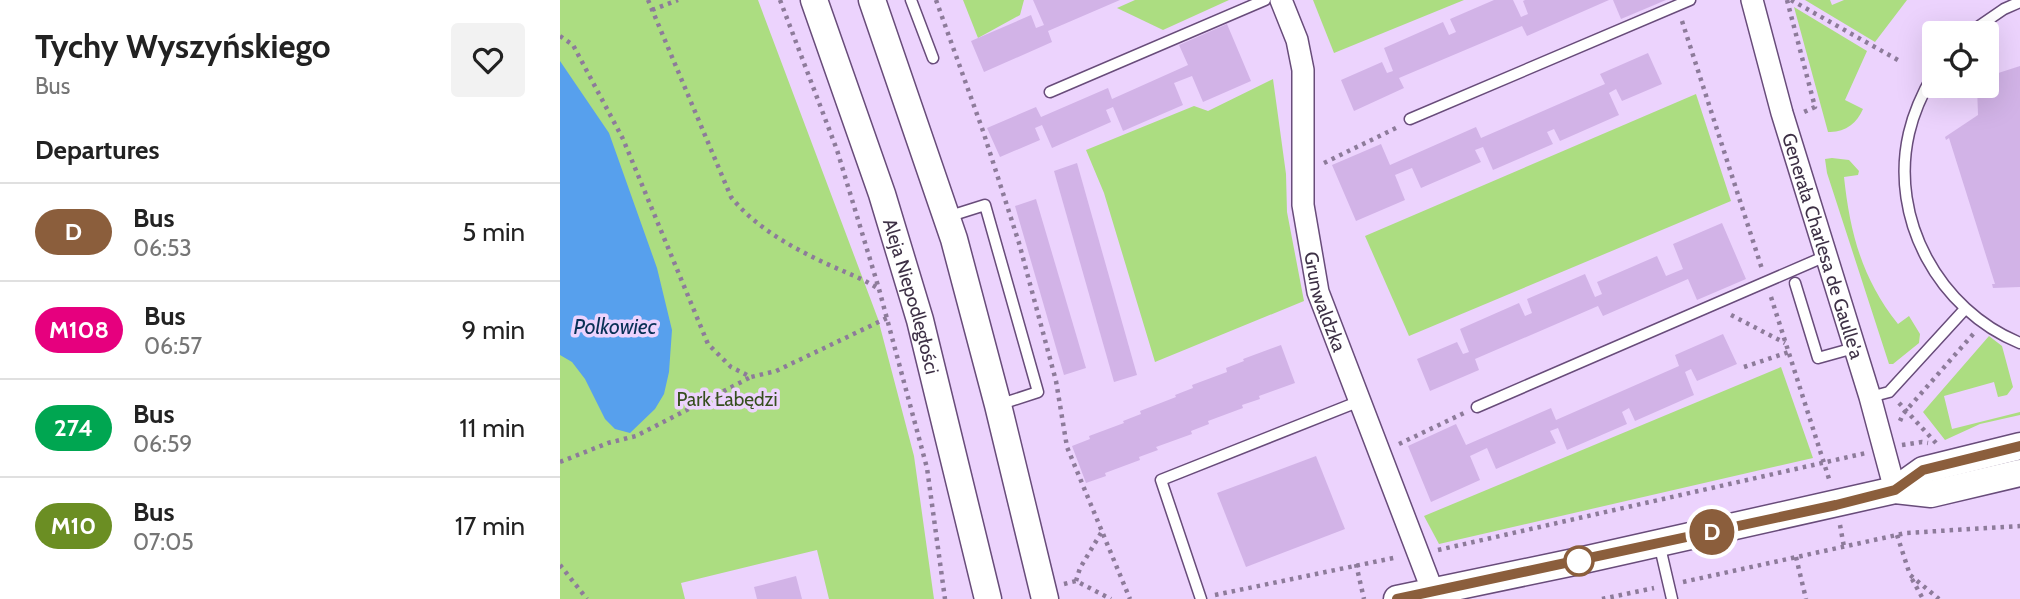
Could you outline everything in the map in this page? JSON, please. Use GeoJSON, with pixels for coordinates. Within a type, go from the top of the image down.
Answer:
{"type":"FeatureCollection","features":[{"type":"Feature","properties":{"kind":"street","name":"Aleja Niepodległości"},"geometry":{"type":"LineString","coordinates":[[814,0],[883,194],[920,320],[988,599]]}},
{"type":"Feature","properties":{"kind":"street"},"geometry":{"type":"LineString","coordinates":[[872,0],[947,217],[999,405],[1045,599]]}},
{"type":"Feature","properties":{"kind":"street","name":"Grunwaldzka"},"geometry":{"type":"LineString","coordinates":[[1281,0],[1297,40],[1303,70],[1306,226],[1318,292],[1433,592]]}},
{"type":"Feature","properties":{"kind":"street","name":"Generała Charlesa de Gaulle'a"},"geometry":{"type":"LineString","coordinates":[[1752,0],[1782,113],[1854,348],[1880,395],[1885,449],[1895,490]]}},
{"type":"Feature","properties":{"kind":"street"},"geometry":{"type":"LineString","coordinates":[[1895,490],[1923,470],[2020,446]]}},
{"type":"Feature","properties":{"kind":"street"},"geometry":{"type":"LineString","coordinates":[[1397,599],[1895,490],[1931,494],[2020,473]]}},
{"type":"Feature","properties":{"kind":"lane"},"geometry":{"type":"LineString","coordinates":[[911,0],[933,58]]}},
{"type":"Feature","properties":{"kind":"lane"},"geometry":{"type":"LineString","coordinates":[[1050,92],[1265,0]]}},
{"type":"Feature","properties":{"kind":"lane"},"geometry":{"type":"LineString","coordinates":[[1410,119],[1690,0]]}},
{"type":"Feature","properties":{"kind":"lane"},"geometry":{"type":"LineString","coordinates":[[1986,21],[2020,2]]}},
{"type":"Feature","properties":{"kind":"lane"},"geometry":{"type":"LineString","coordinates":[[1922,96],[1909,133],[1905,165],[1907,197],[1914,229],[1926,258],[1944,285],[1965,309],[2020,343]]}},
{"type":"Feature","properties":{"kind":"lane"},"geometry":{"type":"LineString","coordinates":[[947,217],[985,205],[1038,392],[999,405]]}},
{"type":"Feature","properties":{"kind":"lane"},"geometry":{"type":"LineString","coordinates":[[1477,407],[1826,256]]}},
{"type":"Feature","properties":{"kind":"lane"},"geometry":{"type":"LineString","coordinates":[[1795,283],[1818,358],[1854,348]]}},
{"type":"Feature","properties":{"kind":"lane"},"geometry":{"type":"LineString","coordinates":[[1880,395],[1965,309]]}},
{"type":"Feature","properties":{"kind":"lane"},"geometry":{"type":"LineString","coordinates":[[1201,598],[1161,480],[1360,401]]}},
{"type":"Feature","properties":{"kind":"lane"},"geometry":{"type":"LineString","coordinates":[[1659,543],[1672,599]]}},
{"type":"Feature","properties":{"kind":"path"},"geometry":{"type":"LineString","coordinates":[[648,0],[731,197],[748,216],[771,233],[825,263],[861,277],[879,289]]}},
{"type":"Feature","properties":{"kind":"path"},"geometry":{"type":"LineString","coordinates":[[652,10],[678,0]]}},
{"type":"Feature","properties":{"kind":"path"},"geometry":{"type":"LineString","coordinates":[[780,0],[837,150],[887,318],[927,468],[945,599]]}},
{"type":"Feature","properties":{"kind":"path"},"geometry":{"type":"LineString","coordinates":[[936,0],[1002,188],[1056,381],[1067,447],[1130,599]]}},
{"type":"Feature","properties":{"kind":"path"},"geometry":{"type":"LineString","coordinates":[[1791,0],[1898,60]]}},
{"type":"Feature","properties":{"kind":"path"},"geometry":{"type":"LineString","coordinates":[[560,36],[573,46],[623,139],[708,344],[731,367],[751,377]]}},
{"type":"Feature","properties":{"kind":"path"},"geometry":{"type":"LineString","coordinates":[[1303,172],[1390,133],[1410,119]]}},
{"type":"Feature","properties":{"kind":"path"},"geometry":{"type":"LineString","coordinates":[[1710,305],[1786,344]]}},
{"type":"Feature","properties":{"kind":"path"},"geometry":{"type":"LineString","coordinates":[[560,462],[608,443],[636,436],[751,377],[776,371],[887,318]]}},
{"type":"Feature","properties":{"kind":"path"},"geometry":{"type":"LineString","coordinates":[[1899,424],[1906,410],[1984,323]]}},
{"type":"Feature","properties":{"kind":"path"},"geometry":{"type":"LineString","coordinates":[[1744,367],[1789,352]]}},
{"type":"Feature","properties":{"kind":"path"},"geometry":{"type":"LineString","coordinates":[[1880,395],[1906,410],[1939,446]]}},
{"type":"Feature","properties":{"kind":"path"},"geometry":{"type":"LineString","coordinates":[[1381,452],[1477,407]]}},
{"type":"Feature","properties":{"kind":"path"},"geometry":{"type":"LineString","coordinates":[[1201,598],[1419,553],[1908,444],[1901,433]]}},
{"type":"Feature","properties":{"kind":"path"},"geometry":{"type":"LineString","coordinates":[[1602,599],[1897,535],[2020,526]]}},
{"type":"Feature","properties":{"kind":"path"},"geometry":{"type":"LineString","coordinates":[[1076,581],[1080,568],[1101,533]]}},
{"type":"Feature","properties":{"kind":"path"},"geometry":{"type":"LineString","coordinates":[[1897,535],[1910,575],[1923,599]]}},
{"type":"Feature","properties":{"kind":"path"},"geometry":{"type":"LineString","coordinates":[[1796,557],[1805,599]]}},
{"type":"Feature","properties":{"kind":"path"},"geometry":{"type":"LineString","coordinates":[[1356,564],[1364,599]]}},
{"type":"Feature","properties":{"kind":"path"},"geometry":{"type":"LineString","coordinates":[[560,565],[587,599]]}},
{"type":"Feature","properties":{"kind":"path"},"geometry":{"type":"LineString","coordinates":[[1910,575],[1939,599]]}},
{"type":"Feature","properties":{"kind":"green space","name":"Park Łabędzi"},"geometry":{"type":"Polygon","coordinates":[[[560,0],[758,0],[878,319],[914,456],[934,599],[829,599],[817,550],[681,583],[685,599],[560,599],[560,0]]]}},
{"type":"Feature","properties":{"kind":"green space"},"geometry":{"type":"Polygon","coordinates":[[[963,0],[1024,0],[1020,15],[978,38],[963,0]]]}},
{"type":"Feature","properties":{"kind":"green space"},"geometry":{"type":"Polygon","coordinates":[[[1135,0],[1229,0],[1163,30],[1117,8],[1135,0]]]}},
{"type":"Feature","properties":{"kind":"green space"},"geometry":{"type":"Polygon","coordinates":[[[1313,0],[1464,0],[1334,53],[1313,0]]]}},
{"type":"Feature","properties":{"kind":"green space"},"geometry":{"type":"Polygon","coordinates":[[[1805,0],[1830,0],[1832,5],[1844,0],[1907,0],[1875,42],[1805,0]]]}},
{"type":"Feature","properties":{"kind":"green space"},"geometry":{"type":"Polygon","coordinates":[[[1794,7],[1867,51],[1845,100],[1863,109],[1854,123],[1845,129],[1828,132],[1794,7]]]}},
{"type":"Feature","properties":{"kind":"green space"},"geometry":{"type":"Polygon","coordinates":[[[1273,79],[1286,174],[1287,212],[1304,301],[1155,362],[1104,193],[1086,150],[1194,106],[1208,111],[1273,79]]]}},
{"type":"Feature","properties":{"kind":"green space"},"geometry":{"type":"Polygon","coordinates":[[[1696,94],[1731,201],[1409,336],[1365,236],[1696,94]]]}},
{"type":"Feature","properties":{"kind":"green space"},"geometry":{"type":"Polygon","coordinates":[[[1825,159],[1849,160],[1859,171],[1858,175],[1844,177],[1854,236],[1875,290],[1898,324],[1909,316],[1920,334],[1919,343],[1893,364],[1889,364],[1827,173],[1825,159]]]}},
{"type":"Feature","properties":{"kind":"green space"},"geometry":{"type":"Polygon","coordinates":[[[1989,336],[2002,346],[2013,387],[2007,395],[1998,397],[1994,382],[1944,396],[1952,429],[2020,412],[2020,415],[1980,424],[1945,440],[1923,412],[1989,336]]]}},
{"type":"Feature","properties":{"kind":"green space"},"geometry":{"type":"Polygon","coordinates":[[[1781,367],[1813,458],[1439,544],[1424,516],[1781,367]]]}},
{"type":"Feature","properties":{"kind":"water","name":"Polkowiec"},"geometry":{"type":"Polygon","coordinates":[[[560,61],[609,133],[657,268],[672,330],[669,372],[664,394],[655,409],[630,433],[615,429],[605,419],[585,379],[572,362],[560,355],[560,61]]]}},
{"type":"Feature","properties":{"kind":"building"},"geometry":{"type":"Polygon","coordinates":[[[1033,0],[1120,0],[1048,31],[1052,42],[984,72],[971,41],[1031,15],[1036,28],[1044,25],[1033,0]]]}},
{"type":"Feature","properties":{"kind":"building"},"geometry":{"type":"Polygon","coordinates":[[[1494,0],[1513,0],[1521,17],[1528,14],[1523,1],[1525,0],[1609,0],[1527,36],[1522,26],[1399,78],[1404,88],[1354,111],[1341,80],[1382,62],[1387,73],[1393,71],[1384,48],[1443,22],[1449,35],[1456,32],[1450,19],[1494,0]]]}},
{"type":"Feature","properties":{"kind":"building"},"geometry":{"type":"Polygon","coordinates":[[[1613,0],[1666,0],[1621,19],[1613,0]]]}},
{"type":"Feature","properties":{"kind":"building"},"geometry":{"type":"Polygon","coordinates":[[[1227,24],[1251,81],[1203,102],[1192,76],[1174,83],[1183,105],[1123,131],[1113,107],[1106,110],[1111,122],[1052,148],[1042,125],[1035,128],[1040,140],[1000,157],[987,128],[1036,107],[1041,117],[1108,88],[1112,99],[1188,65],[1179,45],[1227,24]]]}},
{"type":"Feature","properties":{"kind":"building"},"geometry":{"type":"Polygon","coordinates":[[[1648,53],[1662,84],[1622,101],[1616,89],[1609,93],[1619,115],[1560,141],[1554,129],[1547,132],[1553,144],[1493,170],[1483,147],[1475,150],[1481,162],[1421,188],[1412,168],[1395,175],[1405,200],[1356,221],[1332,165],[1381,144],[1390,165],[1476,127],[1481,138],[1605,84],[1600,74],[1648,53]]]}},
{"type":"Feature","properties":{"kind":"building"},"geometry":{"type":"Polygon","coordinates":[[[2020,66],[2020,287],[1993,288],[1992,284],[1995,284],[1949,138],[1946,140],[1945,137],[1978,115],[1977,98],[1999,98],[1999,73],[2020,66]]]}},
{"type":"Feature","properties":{"kind":"building"},"geometry":{"type":"Polygon","coordinates":[[[1077,163],[1137,375],[1114,382],[1054,171],[1077,163]]]}},
{"type":"Feature","properties":{"kind":"building"},"geometry":{"type":"Polygon","coordinates":[[[1036,199],[1086,368],[1064,375],[1015,206],[1036,199]]]}},
{"type":"Feature","properties":{"kind":"building"},"geometry":{"type":"Polygon","coordinates":[[[1722,223],[1746,279],[1697,300],[1688,279],[1603,316],[1598,306],[1475,359],[1479,370],[1430,391],[1417,359],[1457,342],[1463,354],[1469,352],[1460,329],[1519,303],[1525,316],[1532,313],[1527,299],[1585,274],[1595,297],[1602,294],[1597,282],[1657,256],[1666,276],[1683,269],[1673,244],[1722,223]]]}},
{"type":"Feature","properties":{"kind":"building"},"geometry":{"type":"Polygon","coordinates":[[[1723,334],[1737,364],[1697,381],[1691,369],[1685,372],[1694,395],[1635,421],[1629,408],[1622,412],[1627,424],[1567,450],[1558,428],[1550,431],[1556,443],[1496,469],[1487,448],[1470,456],[1480,480],[1431,502],[1408,446],[1456,424],[1466,445],[1551,408],[1556,420],[1679,366],[1675,355],[1723,334]]]}},
{"type":"Feature","properties":{"kind":"building"},"geometry":{"type":"Polygon","coordinates":[[[1281,345],[1295,383],[1259,396],[1260,399],[1242,405],[1243,408],[1208,421],[1209,424],[1191,431],[1192,434],[1156,447],[1158,450],[1139,457],[1140,460],[1086,483],[1072,446],[1090,439],[1089,436],[1124,423],[1123,421],[1141,414],[1140,411],[1176,397],[1175,395],[1193,388],[1192,385],[1227,372],[1226,368],[1244,361],[1243,359],[1281,345]]]}},
{"type":"Feature","properties":{"kind":"building"},"geometry":{"type":"Polygon","coordinates":[[[1316,456],[1345,529],[1246,567],[1217,493],[1316,456]]]}},
{"type":"Feature","properties":{"kind":"building"},"geometry":{"type":"Polygon","coordinates":[[[796,576],[802,599],[757,599],[754,587],[796,576]]]}},
{"type":"Feature","properties":{"kind":"bus line","name":"D"},"geometry":{"type":"LineString","coordinates":[[1397,599],[1836,505],[1895,490],[1923,470],[2020,446]]}}]}
